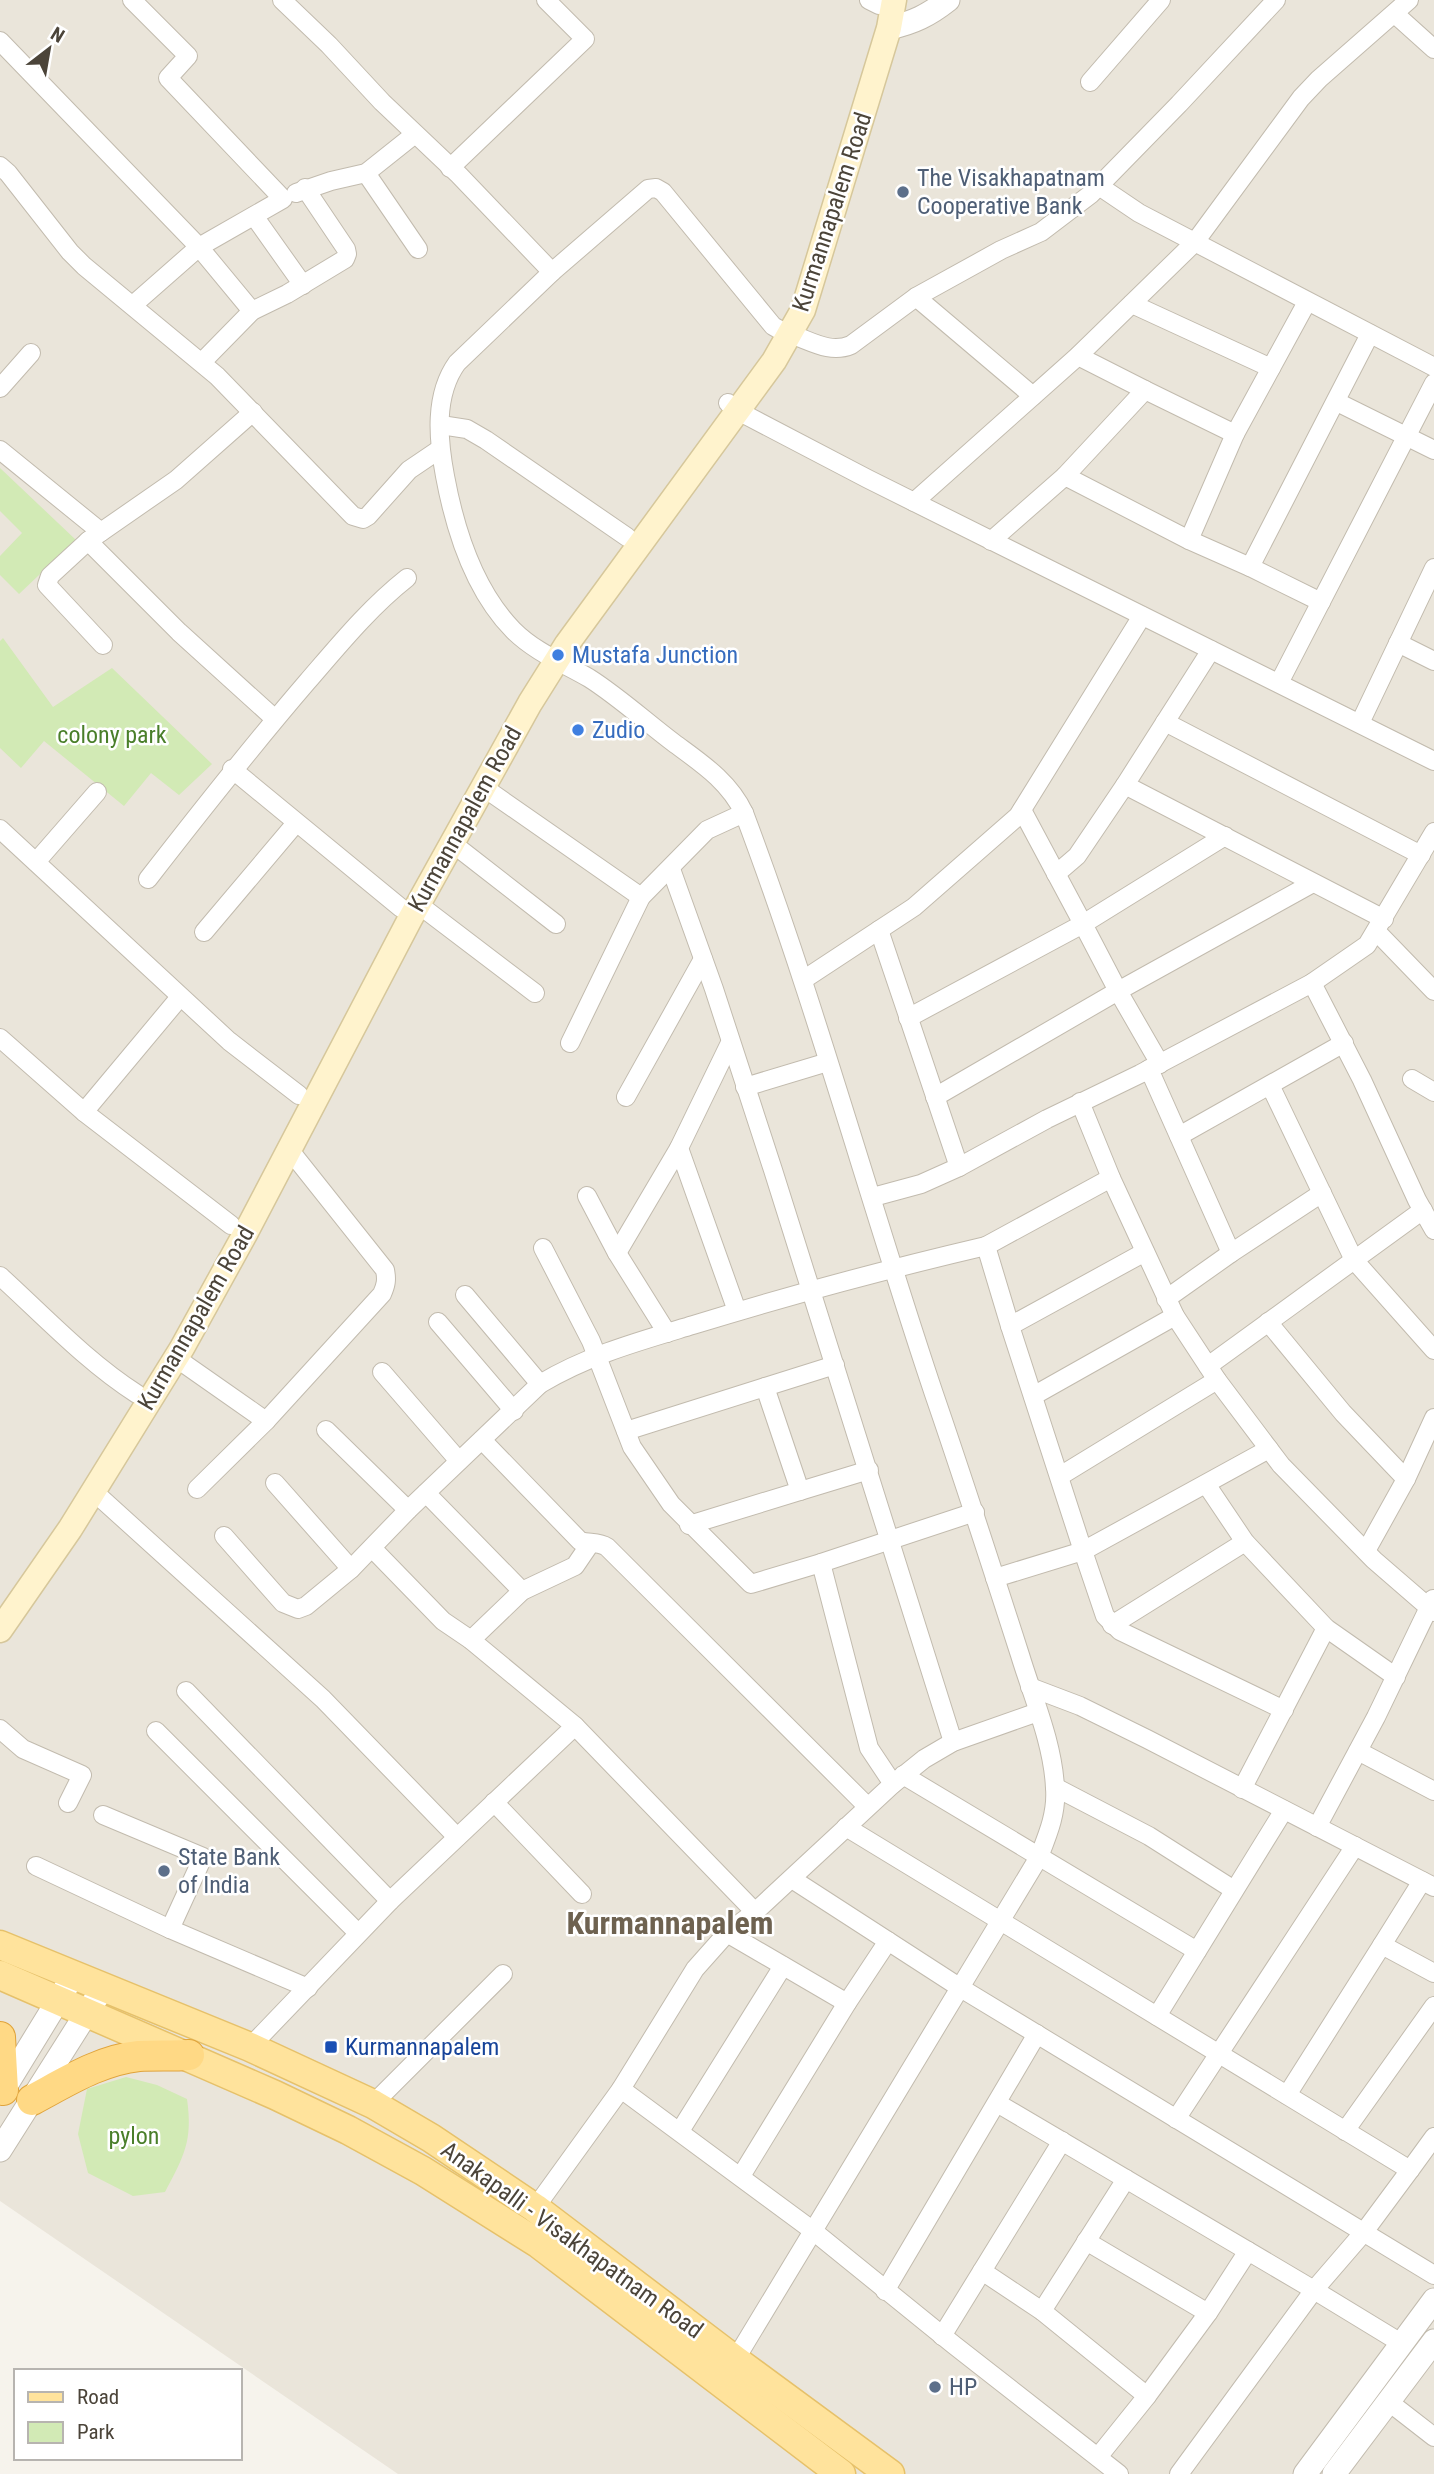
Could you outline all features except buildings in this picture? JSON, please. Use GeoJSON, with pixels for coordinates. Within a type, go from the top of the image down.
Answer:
{"type":"FeatureCollection","features":[{"type":"Feature","properties":{"kind":"highway"},"geometry":{"type":"LineString","coordinates":[[0,2037],[1,2093]]}},
{"type":"Feature","properties":{"kind":"highway"},"geometry":{"type":"LineString","coordinates":[[32,2100],[89,2070],[114,2061],[138,2056],[188,2055]]}},
{"type":"Feature","properties":{"kind":"main road","name":"Kurmannapalem Road"},"geometry":{"type":"LineString","coordinates":[[0,1630],[41,1573],[176,1358],[245,1234],[410,906],[452,842],[483,787],[549,657],[803,310],[890,28],[881,1]]}},
{"type":"Feature","properties":{"kind":"main road"},"geometry":{"type":"LineString","coordinates":[[785,332],[881,1]]}},
{"type":"Feature","properties":{"kind":"main road"},"geometry":{"type":"LineString","coordinates":[[0,1600],[46,1539],[137,1394],[232,1225],[299,1095],[410,906],[527,675],[549,657],[627,537],[733,407]]}},
{"type":"Feature","properties":{"kind":"main road","name":"Anakapalli - Visakhapatnam Road"},"geometry":{"type":"LineString","coordinates":[[0,1945],[66,1988],[88,2013],[188,2055],[348,2130],[422,2171],[540,2244],[841,2474]]}},
{"type":"Feature","properties":{"kind":"main road","name":"Anakapalli - Visakhapatnam Road"},"geometry":{"type":"LineString","coordinates":[[0,1975],[66,1988],[103,1989],[250,2048],[373,2104],[432,2138],[535,2208],[734,2360],[890,2474]]}},
{"type":"Feature","properties":{"kind":"street"},"geometry":{"type":"LineString","coordinates":[[132,0],[188,56],[167,78],[283,199]]}},
{"type":"Feature","properties":{"kind":"street"},"geometry":{"type":"LineString","coordinates":[[282,0],[552,272]]}},
{"type":"Feature","properties":{"kind":"street"},"geometry":{"type":"LineString","coordinates":[[450,168],[585,39],[546,0]]}},
{"type":"Feature","properties":{"kind":"street"},"geometry":{"type":"LineString","coordinates":[[890,28],[913,23],[929,15],[948,0]]}},
{"type":"Feature","properties":{"kind":"street"},"geometry":{"type":"LineString","coordinates":[[1090,82],[1161,0]]}},
{"type":"Feature","properties":{"kind":"street"},"geometry":{"type":"LineString","coordinates":[[734,2360],[1039,1857],[1051,1827],[1055,1787],[1046,1738],[975,1512],[891,1268],[873,1198],[803,979],[744,813],[737,798],[714,774],[591,680],[549,657],[512,628],[478,579],[464,547],[447,488],[440,449],[443,389],[457,363],[552,272],[648,190],[656,188],[663,192],[773,326],[833,349],[852,345],[916,297],[1001,250],[1041,232],[1099,186],[1275,0]]}},
{"type":"Feature","properties":{"kind":"street"},"geometry":{"type":"LineString","coordinates":[[914,502],[1078,356],[1195,242],[1310,88],[1409,0]]}},
{"type":"Feature","properties":{"kind":"street"},"geometry":{"type":"LineString","coordinates":[[1395,14],[1434,49]]}},
{"type":"Feature","properties":{"kind":"street"},"geometry":{"type":"LineString","coordinates":[[0,41],[199,247],[252,311]]}},
{"type":"Feature","properties":{"kind":"street"},"geometry":{"type":"LineString","coordinates":[[133,305],[199,247],[305,188],[366,173],[415,134]]}},
{"type":"Feature","properties":{"kind":"street"},"geometry":{"type":"LineString","coordinates":[[0,166],[84,266],[202,362],[357,519],[368,516],[409,470],[440,449]]}},
{"type":"Feature","properties":{"kind":"street"},"geometry":{"type":"LineString","coordinates":[[366,173],[418,249]]}},
{"type":"Feature","properties":{"kind":"street"},"geometry":{"type":"LineString","coordinates":[[1099,186],[1139,213],[1434,367]]}},
{"type":"Feature","properties":{"kind":"street"},"geometry":{"type":"LineString","coordinates":[[202,362],[252,311],[339,264],[347,254],[305,188]]}},
{"type":"Feature","properties":{"kind":"street"},"geometry":{"type":"LineString","coordinates":[[254,216],[303,285]]}},
{"type":"Feature","properties":{"kind":"street"},"geometry":{"type":"LineString","coordinates":[[916,297],[1033,396]]}},
{"type":"Feature","properties":{"kind":"street"},"geometry":{"type":"LineString","coordinates":[[1189,540],[1235,434],[1307,302]]}},
{"type":"Feature","properties":{"kind":"street"},"geometry":{"type":"LineString","coordinates":[[1132,304],[1271,368]]}},
{"type":"Feature","properties":{"kind":"street"},"geometry":{"type":"LineString","coordinates":[[1250,567],[1370,334]]}},
{"type":"Feature","properties":{"kind":"street"},"geometry":{"type":"LineString","coordinates":[[0,388],[31,353]]}},
{"type":"Feature","properties":{"kind":"street"},"geometry":{"type":"LineString","coordinates":[[1078,356],[1235,434]]}},
{"type":"Feature","properties":{"kind":"street"},"geometry":{"type":"LineString","coordinates":[[1279,682],[1434,383]]}},
{"type":"Feature","properties":{"kind":"street"},"geometry":{"type":"LineString","coordinates":[[991,541],[1065,476],[1145,390]]}},
{"type":"Feature","properties":{"kind":"street"},"geometry":{"type":"LineString","coordinates":[[1336,402],[1434,450]]}},
{"type":"Feature","properties":{"kind":"street"},"geometry":{"type":"LineString","coordinates":[[733,407],[991,541],[1434,761]]}},
{"type":"Feature","properties":{"kind":"street"},"geometry":{"type":"LineString","coordinates":[[103,645],[47,585],[50,576],[95,537],[176,480],[253,412]]}},
{"type":"Feature","properties":{"kind":"street"},"geometry":{"type":"LineString","coordinates":[[441,425],[467,429],[486,440],[627,537]]}},
{"type":"Feature","properties":{"kind":"street"},"geometry":{"type":"LineString","coordinates":[[0,450],[95,537],[179,632],[275,719]]}},
{"type":"Feature","properties":{"kind":"street"},"geometry":{"type":"LineString","coordinates":[[1065,476],[1189,540],[1321,603]]}},
{"type":"Feature","properties":{"kind":"street"},"geometry":{"type":"LineString","coordinates":[[1360,723],[1434,568]]}},
{"type":"Feature","properties":{"kind":"street"},"geometry":{"type":"LineString","coordinates":[[149,879],[232,769],[360,620],[407,578]]}},
{"type":"Feature","properties":{"kind":"street"},"geometry":{"type":"LineString","coordinates":[[803,979],[914,907],[1018,816],[1142,616]]}},
{"type":"Feature","properties":{"kind":"street"},"geometry":{"type":"LineString","coordinates":[[1398,643],[1434,661]]}},
{"type":"Feature","properties":{"kind":"street"},"geometry":{"type":"LineString","coordinates":[[1056,874],[1077,856],[1211,650]]}},
{"type":"Feature","properties":{"kind":"street"},"geometry":{"type":"LineString","coordinates":[[1165,722],[1421,855]]}},
{"type":"Feature","properties":{"kind":"street"},"geometry":{"type":"LineString","coordinates":[[232,769],[296,823],[535,993]]}},
{"type":"Feature","properties":{"kind":"street"},"geometry":{"type":"LineString","coordinates":[[1125,785],[1313,883],[1380,925],[1434,991]]}},
{"type":"Feature","properties":{"kind":"street"},"geometry":{"type":"LineString","coordinates":[[483,787],[641,897]]}},
{"type":"Feature","properties":{"kind":"street"},"geometry":{"type":"LineString","coordinates":[[36,862],[97,792]]}},
{"type":"Feature","properties":{"kind":"street"},"geometry":{"type":"LineString","coordinates":[[1022,810],[1155,1066],[1179,1136],[1231,1253]]}},
{"type":"Feature","properties":{"kind":"street"},"geometry":{"type":"LineString","coordinates":[[570,1043],[641,897],[707,830],[744,813]]}},
{"type":"Feature","properties":{"kind":"street"},"geometry":{"type":"LineString","coordinates":[[204,932],[296,823]]}},
{"type":"Feature","properties":{"kind":"street"},"geometry":{"type":"LineString","coordinates":[[1,830],[229,1041],[299,1095]]}},
{"type":"Feature","properties":{"kind":"street"},"geometry":{"type":"LineString","coordinates":[[873,1198],[921,1184],[959,1167],[1312,983],[1367,945],[1434,832]]}},
{"type":"Feature","properties":{"kind":"street"},"geometry":{"type":"LineString","coordinates":[[908,1018],[1083,924],[1225,836]]}},
{"type":"Feature","properties":{"kind":"street"},"geometry":{"type":"LineString","coordinates":[[452,842],[556,924]]}},
{"type":"Feature","properties":{"kind":"street"},"geometry":{"type":"LineString","coordinates":[[671,869],[773,1170],[953,1742]]}},
{"type":"Feature","properties":{"kind":"street"},"geometry":{"type":"LineString","coordinates":[[934,1097],[1313,883]]}},
{"type":"Feature","properties":{"kind":"street"},"geometry":{"type":"LineString","coordinates":[[878,930],[959,1167]]}},
{"type":"Feature","properties":{"kind":"street"},"geometry":{"type":"LineString","coordinates":[[626,1097],[703,959]]}},
{"type":"Feature","properties":{"kind":"street"},"geometry":{"type":"LineString","coordinates":[[1312,983],[1344,1043],[1434,1230]]}},
{"type":"Feature","properties":{"kind":"street"},"geometry":{"type":"LineString","coordinates":[[84,1112],[180,997]]}},
{"type":"Feature","properties":{"kind":"street"},"geometry":{"type":"LineString","coordinates":[[0,1038],[84,1112],[232,1225]]}},
{"type":"Feature","properties":{"kind":"street"},"geometry":{"type":"LineString","coordinates":[[617,1253],[679,1148],[730,1043]]}},
{"type":"Feature","properties":{"kind":"street"},"geometry":{"type":"LineString","coordinates":[[1179,1136],[1344,1043]]}},
{"type":"Feature","properties":{"kind":"street"},"geometry":{"type":"LineString","coordinates":[[745,1087],[828,1062]]}},
{"type":"Feature","properties":{"kind":"street"},"geometry":{"type":"LineString","coordinates":[[1412,1079],[1434,1092]]}},
{"type":"Feature","properties":{"kind":"street"},"geometry":{"type":"LineString","coordinates":[[1270,1085],[1354,1260],[1434,1350]]}},
{"type":"Feature","properties":{"kind":"street"},"geometry":{"type":"LineString","coordinates":[[1080,1102],[1166,1299],[1212,1373],[1280,1465],[1366,1551],[1432,1606],[1317,1827]]}},
{"type":"Feature","properties":{"kind":"street"},"geometry":{"type":"LineString","coordinates":[[197,1489],[266,1421],[382,1294],[387,1279],[385,1270],[288,1148]]}},
{"type":"Feature","properties":{"kind":"street"},"geometry":{"type":"LineString","coordinates":[[679,1148],[737,1311]]}},
{"type":"Feature","properties":{"kind":"street"},"geometry":{"type":"LineString","coordinates":[[223,1536],[283,1603],[298,1609],[306,1606],[351,1569],[408,1510],[540,1384],[595,1355],[737,1311],[891,1268],[986,1246],[1111,1178]]}},
{"type":"Feature","properties":{"kind":"street"},"geometry":{"type":"LineString","coordinates":[[1166,1299],[1322,1193]]}},
{"type":"Feature","properties":{"kind":"street"},"geometry":{"type":"LineString","coordinates":[[587,1196],[617,1253],[667,1333]]}},
{"type":"Feature","properties":{"kind":"street"},"geometry":{"type":"LineString","coordinates":[[1060,1476],[1212,1373],[1268,1322],[1423,1210]]}},
{"type":"Feature","properties":{"kind":"street"},"geometry":{"type":"LineString","coordinates":[[986,1246],[1105,1616],[1120,1631],[1284,1710]]}},
{"type":"Feature","properties":{"kind":"street"},"geometry":{"type":"LineString","coordinates":[[543,1248],[591,1341],[632,1447],[651,1477],[689,1525],[751,1584],[975,1512]]}},
{"type":"Feature","properties":{"kind":"street"},"geometry":{"type":"LineString","coordinates":[[1010,1326],[1145,1252]]}},
{"type":"Feature","properties":{"kind":"street"},"geometry":{"type":"LineString","coordinates":[[0,1276],[75,1344],[137,1394]]}},
{"type":"Feature","properties":{"kind":"street"},"geometry":{"type":"LineString","coordinates":[[465,1296],[540,1384]]}},
{"type":"Feature","properties":{"kind":"street"},"geometry":{"type":"LineString","coordinates":[[1033,1396],[1175,1316]]}},
{"type":"Feature","properties":{"kind":"street"},"geometry":{"type":"LineString","coordinates":[[438,1322],[514,1411]]}},
{"type":"Feature","properties":{"kind":"street"},"geometry":{"type":"LineString","coordinates":[[1268,1322],[1343,1413],[1406,1479]]}},
{"type":"Feature","properties":{"kind":"street"},"geometry":{"type":"LineString","coordinates":[[176,1358],[266,1421]]}},
{"type":"Feature","properties":{"kind":"street"},"geometry":{"type":"LineString","coordinates":[[625,1431],[835,1365]]}},
{"type":"Feature","properties":{"kind":"street"},"geometry":{"type":"LineString","coordinates":[[382,1372],[459,1461]]}},
{"type":"Feature","properties":{"kind":"street"},"geometry":{"type":"LineString","coordinates":[[765,1387],[800,1491]]}},
{"type":"Feature","properties":{"kind":"street"},"geometry":{"type":"LineString","coordinates":[[1366,1551],[1406,1479],[1434,1418]]}},
{"type":"Feature","properties":{"kind":"street"},"geometry":{"type":"LineString","coordinates":[[326,1430],[408,1510]]}},
{"type":"Feature","properties":{"kind":"street"},"geometry":{"type":"LineString","coordinates":[[482,1440],[580,1541],[590,1544],[596,1542],[607,1547],[867,1806]]}},
{"type":"Feature","properties":{"kind":"street"},"geometry":{"type":"LineString","coordinates":[[995,1578],[1083,1551],[1269,1449]]}},
{"type":"Feature","properties":{"kind":"street"},"geometry":{"type":"LineString","coordinates":[[689,1525],[869,1470]]}},
{"type":"Feature","properties":{"kind":"street"},"geometry":{"type":"LineString","coordinates":[[275,1483],[351,1569]]}},
{"type":"Feature","properties":{"kind":"street"},"geometry":{"type":"LineString","coordinates":[[1206,1483],[1245,1542],[1326,1628],[1396,1676]]}},
{"type":"Feature","properties":{"kind":"street"},"geometry":{"type":"LineString","coordinates":[[93,1491],[323,1699],[457,1837]]}},
{"type":"Feature","properties":{"kind":"street"},"geometry":{"type":"LineString","coordinates":[[426,1493],[522,1591]]}},
{"type":"Feature","properties":{"kind":"street"},"geometry":{"type":"LineString","coordinates":[[1112,1625],[1245,1542]]}},
{"type":"Feature","properties":{"kind":"street"},"geometry":{"type":"LineString","coordinates":[[471,1640],[522,1591],[575,1566],[590,1544]]}},
{"type":"Feature","properties":{"kind":"street"},"geometry":{"type":"LineString","coordinates":[[372,1548],[443,1621],[471,1640],[575,1726],[755,1912]]}},
{"type":"Feature","properties":{"kind":"street"},"geometry":{"type":"LineString","coordinates":[[821,1563],[869,1748],[898,1779],[1039,1857],[1197,1951]]}},
{"type":"Feature","properties":{"kind":"street"},"geometry":{"type":"LineString","coordinates":[[1242,1789],[1326,1628]]}},
{"type":"Feature","properties":{"kind":"street"},"geometry":{"type":"LineString","coordinates":[[1030,1687],[1080,1706],[1428,1884],[1382,1945],[1287,2095]]}},
{"type":"Feature","properties":{"kind":"street"},"geometry":{"type":"LineString","coordinates":[[186,1691],[390,1900]]}},
{"type":"Feature","properties":{"kind":"street"},"geometry":{"type":"LineString","coordinates":[[535,2208],[621,2089],[695,1969],[727,1933],[755,1912],[898,1779],[953,1742],[1038,1712]]}},
{"type":"Feature","properties":{"kind":"street"},"geometry":{"type":"LineString","coordinates":[[250,2048],[390,1900],[575,1726]]}},
{"type":"Feature","properties":{"kind":"street"},"geometry":{"type":"LineString","coordinates":[[0,1729],[23,1749],[82,1775],[68,1803]]}},
{"type":"Feature","properties":{"kind":"street"},"geometry":{"type":"LineString","coordinates":[[156,1731],[358,1933]]}},
{"type":"Feature","properties":{"kind":"street"},"geometry":{"type":"LineString","coordinates":[[1358,1751],[1433,1787]]}},
{"type":"Feature","properties":{"kind":"street"},"geometry":{"type":"LineString","coordinates":[[1055,1787],[1149,1836],[1234,1890]]}},
{"type":"Feature","properties":{"kind":"street"},"geometry":{"type":"LineString","coordinates":[[495,1802],[582,1894]]}},
{"type":"Feature","properties":{"kind":"street"},"geometry":{"type":"LineString","coordinates":[[1157,2016],[1284,1810]]}},
{"type":"Feature","properties":{"kind":"street"},"geometry":{"type":"LineString","coordinates":[[103,1815],[203,1857],[170,1928]]}},
{"type":"Feature","properties":{"kind":"street"},"geometry":{"type":"LineString","coordinates":[[846,1827],[1410,2170]]}},
{"type":"Feature","properties":{"kind":"street"},"geometry":{"type":"LineString","coordinates":[[1176,2119],[1355,1846]]}},
{"type":"Feature","properties":{"kind":"street"},"geometry":{"type":"LineString","coordinates":[[36,1866],[308,1988]]}},
{"type":"Feature","properties":{"kind":"street"},"geometry":{"type":"LineString","coordinates":[[792,1878],[959,1987],[1434,2275]]}},
{"type":"Feature","properties":{"kind":"street"},"geometry":{"type":"LineString","coordinates":[[727,1933],[847,2003]]}},
{"type":"Feature","properties":{"kind":"street"},"geometry":{"type":"LineString","coordinates":[[741,2176],[888,1941]]}},
{"type":"Feature","properties":{"kind":"street"},"geometry":{"type":"LineString","coordinates":[[1382,1945],[1434,1973]]}},
{"type":"Feature","properties":{"kind":"street"},"geometry":{"type":"LineString","coordinates":[[680,2131],[783,1966]]}},
{"type":"Feature","properties":{"kind":"street"},"geometry":{"type":"LineString","coordinates":[[373,2104],[503,1974]]}},
{"type":"Feature","properties":{"kind":"street"},"geometry":{"type":"LineString","coordinates":[[1,2093],[66,1988]]}},
{"type":"Feature","properties":{"kind":"street"},"geometry":{"type":"LineString","coordinates":[[0,2150],[103,1989]]}},
{"type":"Feature","properties":{"kind":"street"},"geometry":{"type":"LineString","coordinates":[[1345,2131],[1434,2006]]}},
{"type":"Feature","properties":{"kind":"street"},"geometry":{"type":"LineString","coordinates":[[885,2291],[1037,2034]]}},
{"type":"Feature","properties":{"kind":"street"},"geometry":{"type":"LineString","coordinates":[[621,2089],[812,2230],[885,2291],[1119,2474]]}},
{"type":"Feature","properties":{"kind":"street"},"geometry":{"type":"LineString","coordinates":[[997,2103],[1401,2343]]}},
{"type":"Feature","properties":{"kind":"street"},"geometry":{"type":"LineString","coordinates":[[1179,2474],[1314,2290],[1364,2232],[1434,2137]]}},
{"type":"Feature","properties":{"kind":"street"},"geometry":{"type":"LineString","coordinates":[[942,2336],[1062,2141]]}},
{"type":"Feature","properties":{"kind":"street"},"geometry":{"type":"LineString","coordinates":[[1042,2311],[1126,2179]]}},
{"type":"Feature","properties":{"kind":"street"},"geometry":{"type":"LineString","coordinates":[[1086,2241],[1209,2314]]}},
{"type":"Feature","properties":{"kind":"street"},"geometry":{"type":"LineString","coordinates":[[1098,2457],[1209,2314],[1248,2251]]}},
{"type":"Feature","properties":{"kind":"street"},"geometry":{"type":"LineString","coordinates":[[982,2271],[1042,2311],[1147,2396]]}},
{"type":"Feature","properties":{"kind":"street"},"geometry":{"type":"LineString","coordinates":[[1305,2474],[1434,2300]]}},
{"type":"Feature","properties":{"kind":"street"},"geometry":{"type":"LineString","coordinates":[[1334,2474],[1434,2342]]}},
{"type":"Feature","properties":{"kind":"street"},"geometry":{"type":"LineString","coordinates":[[1389,2402],[1434,2437]]}},
{"type":"Feature","properties":{"kind":"shaded area"},"geometry":{"type":"Polygon","coordinates":[[[0,0],[1434,0],[1434,2474],[398,2474],[0,2201],[0,0]]]}},
{"type":"Feature","properties":{"kind":"green space"},"geometry":{"type":"Polygon","coordinates":[[[0,468],[76,540],[19,594],[0,575],[0,556],[22,533],[0,511],[0,468]]]}},
{"type":"Feature","properties":{"kind":"green space","name":"colony park"},"geometry":{"type":"Polygon","coordinates":[[[3,638],[53,707],[112,668],[212,764],[179,795],[151,773],[124,806],[44,741],[21,768],[0,748],[0,641],[3,638]]]}},
{"type":"Feature","properties":{"kind":"green space","name":"pylon"},"geometry":{"type":"Polygon","coordinates":[[[126,2077],[157,2085],[187,2099],[188,2137],[165,2192],[133,2196],[88,2173],[78,2134],[87,2089],[126,2077]]]}},
{"type":"Feature","properties":{"kind":"place","name":"The Visakhapatnam Cooperative Bank"},"geometry":{"type":"Point","coordinates":[903,192]}},
{"type":"Feature","properties":{"kind":"place","name":"Mustafa Junction"},"geometry":{"type":"Point","coordinates":[558,655]}},
{"type":"Feature","properties":{"kind":"place","name":"Zudio"},"geometry":{"type":"Point","coordinates":[578,730]}},
{"type":"Feature","properties":{"kind":"place","name":"State Bank of India"},"geometry":{"type":"Point","coordinates":[164,1871]}},
{"type":"Feature","properties":{"kind":"place","name":"Kurmannapalem"},"geometry":{"type":"Point","coordinates":[331,2047]}},
{"type":"Feature","properties":{"kind":"place","name":"HP"},"geometry":{"type":"Point","coordinates":[935,2387]}},
{"type":"Feature","properties":{"kind":"district","name":"Kurmannapalem"},"geometry":{"type":"Point","coordinates":[670,1923]}}]}
